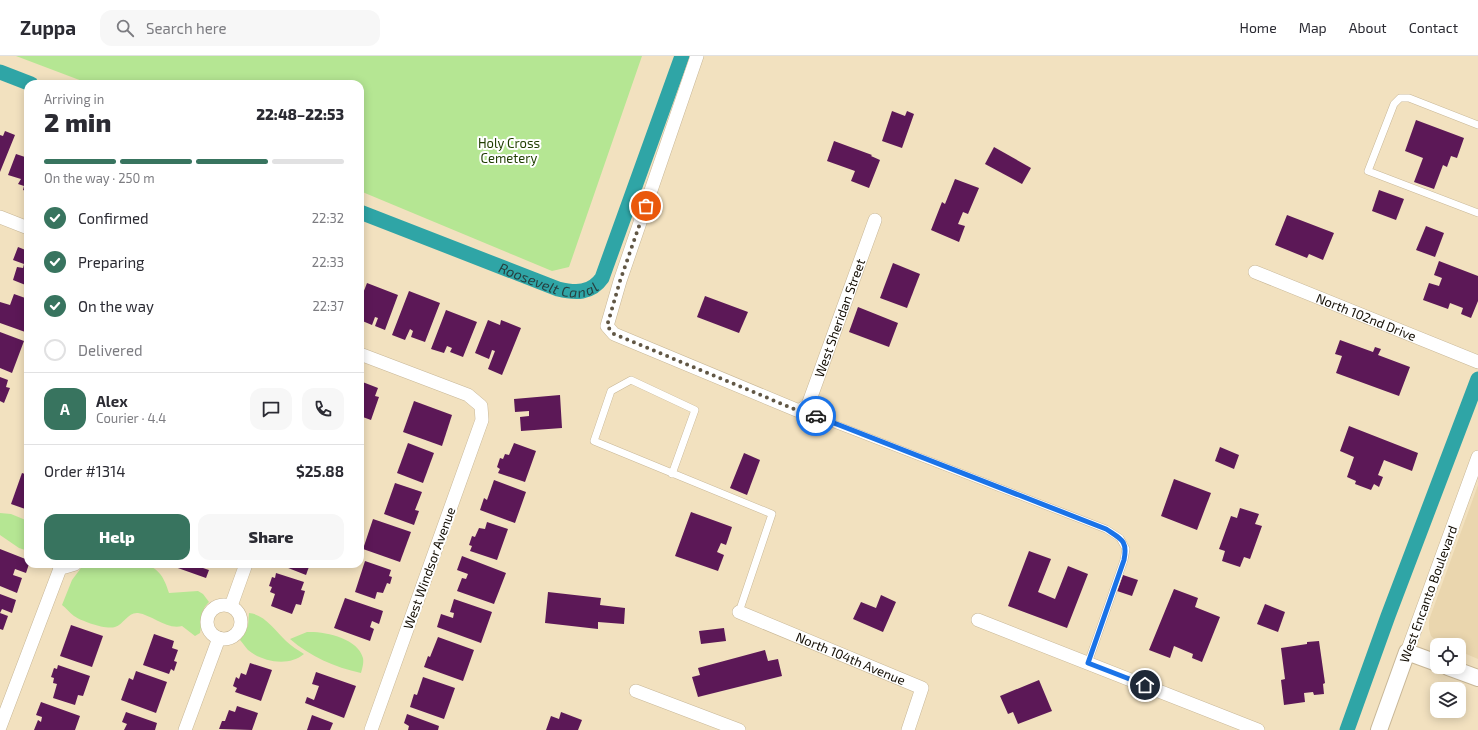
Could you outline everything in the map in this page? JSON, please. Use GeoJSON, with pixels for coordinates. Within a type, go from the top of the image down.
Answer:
{"type":"FeatureCollection","features":[{"type":"Feature","properties":{"kind":"street"},"geometry":{"type":"LineString","coordinates":[[697,56],[622,273],[607,326],[614,334],[802,409]]}},
{"type":"Feature","properties":{"kind":"street"},"geometry":{"type":"LineString","coordinates":[[0,217],[24,226]]}},
{"type":"Feature","properties":{"kind":"street","name":"West Sheridan Street"},"geometry":{"type":"LineString","coordinates":[[802,409],[808,405],[876,220]]}},
{"type":"Feature","properties":{"kind":"street","name":"North 102nd Drive"},"geometry":{"type":"LineString","coordinates":[[1255,272],[1478,362]]}},
{"type":"Feature","properties":{"kind":"street","name":"West Windsor Avenue"},"geometry":{"type":"LineString","coordinates":[[364,356],[468,395],[481,406],[482,420],[371,730]]}},
{"type":"Feature","properties":{"kind":"street","name":"West Encanto Boulevard"},"geometry":{"type":"LineString","coordinates":[[1379,730],[1478,457]]}},
{"type":"Feature","properties":{"kind":"street"},"geometry":{"type":"LineString","coordinates":[[0,727],[58,568]]}},
{"type":"Feature","properties":{"kind":"street"},"geometry":{"type":"LineString","coordinates":[[231,606],[245,568]]}},
{"type":"Feature","properties":{"kind":"street"},"geometry":{"type":"LineString","coordinates":[[225,605],[231,606],[239,613],[241,624],[239,630],[230,637],[219,638],[211,631],[208,621],[209,616],[215,607],[225,605]]}},
{"type":"Feature","properties":{"kind":"street","name":"North 104th Avenue"},"geometry":{"type":"LineString","coordinates":[[739,612],[922,688],[908,730]]}},
{"type":"Feature","properties":{"kind":"street"},"geometry":{"type":"LineString","coordinates":[[978,620],[1258,730]]}},
{"type":"Feature","properties":{"kind":"street"},"geometry":{"type":"LineString","coordinates":[[186,730],[219,638]]}},
{"type":"Feature","properties":{"kind":"street"},"geometry":{"type":"LineString","coordinates":[[1407,652],[1430,660]]}},
{"type":"Feature","properties":{"kind":"street"},"geometry":{"type":"LineString","coordinates":[[1466,674],[1478,678]]}},
{"type":"Feature","properties":{"kind":"street"},"geometry":{"type":"LineString","coordinates":[[636,690],[739,730]]}},
{"type":"Feature","properties":{"kind":"lane"},"geometry":{"type":"LineString","coordinates":[[1478,124],[1409,98],[1400,98],[1394,104],[1368,171],[1478,213]]}},
{"type":"Feature","properties":{"kind":"lane"},"geometry":{"type":"LineString","coordinates":[[672,474],[695,410],[631,380],[611,391],[594,441],[672,474],[772,514],[739,612]]}},
{"type":"Feature","properties":{"kind":"lane"},"geometry":{"type":"LineString","coordinates":[[802,409],[1106,529],[1120,538],[1125,544],[1126,549],[1124,560],[1088,663]]}},
{"type":"Feature","properties":{"kind":"shaded area"},"geometry":{"type":"Polygon","coordinates":[[[1478,485],[1478,659],[1466,654],[1466,638],[1433,638],[1429,629],[1429,620],[1478,485]]]}},
{"type":"Feature","properties":{"kind":"green space","name":"Holy Cross Cemetery"},"geometry":{"type":"Polygon","coordinates":[[[16,56],[642,56],[569,267],[552,271],[364,193],[364,80],[79,80],[16,56]]]}},
{"type":"Feature","properties":{"kind":"green space"},"geometry":{"type":"Polygon","coordinates":[[[0,513],[11,514],[24,519],[24,550],[0,535],[0,513]]]}},
{"type":"Feature","properties":{"kind":"green space"},"geometry":{"type":"Polygon","coordinates":[[[81,568],[153,568],[162,577],[169,593],[198,591],[203,594],[209,602],[202,613],[200,633],[195,636],[182,626],[171,626],[138,613],[131,614],[118,625],[111,628],[77,618],[62,605],[72,580],[81,568]]]}},
{"type":"Feature","properties":{"kind":"green space"},"geometry":{"type":"Polygon","coordinates":[[[249,613],[260,616],[288,643],[304,654],[291,661],[283,662],[261,658],[248,650],[240,640],[248,626],[249,613]]]}},
{"type":"Feature","properties":{"kind":"green space"},"geometry":{"type":"Polygon","coordinates":[[[307,632],[322,633],[340,637],[355,645],[363,658],[361,673],[341,668],[323,660],[306,651],[290,639],[307,632]]]}},
{"type":"Feature","properties":{"kind":"building"},"geometry":{"type":"Polygon","coordinates":[[[892,111],[905,116],[907,111],[914,114],[902,148],[882,141],[892,111]]]}},
{"type":"Feature","properties":{"kind":"building"},"geometry":{"type":"Polygon","coordinates":[[[1416,120],[1464,138],[1457,158],[1451,156],[1447,167],[1443,165],[1434,189],[1414,182],[1423,158],[1405,151],[1416,120]]]}},
{"type":"Feature","properties":{"kind":"building"},"geometry":{"type":"Polygon","coordinates":[[[5,131],[15,135],[0,172],[0,135],[3,136],[5,131]]]}},
{"type":"Feature","properties":{"kind":"building"},"geometry":{"type":"Polygon","coordinates":[[[834,141],[872,155],[871,156],[880,160],[869,188],[851,181],[855,171],[827,161],[834,141]]]}},
{"type":"Feature","properties":{"kind":"building"},"geometry":{"type":"Polygon","coordinates":[[[994,147],[1031,168],[1022,184],[985,164],[994,147]]]}},
{"type":"Feature","properties":{"kind":"building"},"geometry":{"type":"Polygon","coordinates":[[[16,154],[24,157],[24,186],[18,184],[21,179],[8,175],[16,154]]]}},
{"type":"Feature","properties":{"kind":"building"},"geometry":{"type":"Polygon","coordinates":[[[955,179],[979,188],[968,214],[963,212],[958,224],[965,226],[959,242],[931,230],[942,202],[945,204],[955,179]]]}},
{"type":"Feature","properties":{"kind":"building"},"geometry":{"type":"Polygon","coordinates":[[[1379,190],[1404,199],[1396,220],[1372,211],[1379,190]]]}},
{"type":"Feature","properties":{"kind":"building"},"geometry":{"type":"Polygon","coordinates":[[[1287,215],[1334,233],[1323,260],[1309,254],[1307,258],[1275,245],[1287,215]]]}},
{"type":"Feature","properties":{"kind":"building"},"geometry":{"type":"Polygon","coordinates":[[[1426,226],[1444,233],[1435,257],[1416,250],[1426,226]]]}},
{"type":"Feature","properties":{"kind":"building"},"geometry":{"type":"Polygon","coordinates":[[[18,247],[24,249],[24,264],[13,260],[18,247]]]}},
{"type":"Feature","properties":{"kind":"building"},"geometry":{"type":"Polygon","coordinates":[[[1439,261],[1478,276],[1478,301],[1471,318],[1461,314],[1463,308],[1450,303],[1448,309],[1423,300],[1429,283],[1439,286],[1442,278],[1434,275],[1439,261]]]}},
{"type":"Feature","properties":{"kind":"building"},"geometry":{"type":"Polygon","coordinates":[[[893,263],[920,274],[907,308],[880,298],[893,263]]]}},
{"type":"Feature","properties":{"kind":"building"},"geometry":{"type":"Polygon","coordinates":[[[24,264],[24,284],[13,280],[17,267],[23,268],[24,264]]]}},
{"type":"Feature","properties":{"kind":"building"},"geometry":{"type":"Polygon","coordinates":[[[367,283],[398,295],[385,330],[375,326],[378,318],[375,317],[372,325],[364,322],[364,291],[367,283]]]}},
{"type":"Feature","properties":{"kind":"building"},"geometry":{"type":"Polygon","coordinates":[[[409,291],[440,303],[425,342],[411,337],[413,331],[410,329],[405,340],[392,335],[409,291]]]}},
{"type":"Feature","properties":{"kind":"building"},"geometry":{"type":"Polygon","coordinates":[[[14,294],[24,298],[24,332],[0,323],[0,302],[10,305],[14,294]]]}},
{"type":"Feature","properties":{"kind":"building"},"geometry":{"type":"Polygon","coordinates":[[[705,296],[748,312],[739,333],[697,317],[705,296]]]}},
{"type":"Feature","properties":{"kind":"building"},"geometry":{"type":"Polygon","coordinates":[[[858,307],[898,323],[889,347],[849,332],[858,307]]]}},
{"type":"Feature","properties":{"kind":"building"},"geometry":{"type":"Polygon","coordinates":[[[446,310],[477,322],[463,357],[450,352],[452,348],[447,346],[444,353],[431,349],[446,310]]]}},
{"type":"Feature","properties":{"kind":"building"},"geometry":{"type":"Polygon","coordinates":[[[488,320],[500,325],[501,320],[521,328],[502,375],[488,369],[495,351],[492,350],[489,359],[475,353],[488,320]]]}},
{"type":"Feature","properties":{"kind":"building"},"geometry":{"type":"Polygon","coordinates":[[[0,332],[24,341],[12,373],[0,368],[0,332]]]}},
{"type":"Feature","properties":{"kind":"building"},"geometry":{"type":"Polygon","coordinates":[[[1340,340],[1373,352],[1375,347],[1381,349],[1378,355],[1410,367],[1399,396],[1336,373],[1342,356],[1335,354],[1340,340]]]}},
{"type":"Feature","properties":{"kind":"building"},"geometry":{"type":"Polygon","coordinates":[[[0,377],[8,380],[6,387],[10,388],[4,403],[0,401],[0,377]]]}},
{"type":"Feature","properties":{"kind":"building"},"geometry":{"type":"Polygon","coordinates":[[[364,383],[378,388],[375,396],[379,397],[371,420],[364,417],[364,383]]]}},
{"type":"Feature","properties":{"kind":"building"},"geometry":{"type":"Polygon","coordinates":[[[560,395],[562,428],[521,431],[520,417],[529,416],[529,411],[515,412],[514,399],[560,395]]]}},
{"type":"Feature","properties":{"kind":"building"},"geometry":{"type":"Polygon","coordinates":[[[414,401],[452,415],[442,446],[403,432],[414,401]]]}},
{"type":"Feature","properties":{"kind":"building"},"geometry":{"type":"Polygon","coordinates":[[[1349,426],[1418,453],[1412,471],[1384,460],[1378,475],[1383,477],[1379,487],[1374,484],[1371,490],[1355,484],[1356,481],[1347,477],[1354,457],[1340,451],[1349,426]]]}},
{"type":"Feature","properties":{"kind":"building"},"geometry":{"type":"Polygon","coordinates":[[[408,443],[434,453],[423,483],[397,473],[408,443]]]}},
{"type":"Feature","properties":{"kind":"building"},"geometry":{"type":"Polygon","coordinates":[[[514,443],[536,451],[525,482],[498,473],[500,469],[497,467],[500,458],[503,459],[505,454],[509,455],[514,443]]]}},
{"type":"Feature","properties":{"kind":"building"},"geometry":{"type":"Polygon","coordinates":[[[1220,447],[1239,455],[1234,469],[1215,461],[1220,447]]]}},
{"type":"Feature","properties":{"kind":"building"},"geometry":{"type":"Polygon","coordinates":[[[744,453],[760,460],[747,495],[730,488],[744,453]]]}},
{"type":"Feature","properties":{"kind":"building"},"geometry":{"type":"Polygon","coordinates":[[[22,473],[24,474],[24,509],[11,504],[22,473]]]}},
{"type":"Feature","properties":{"kind":"building"},"geometry":{"type":"Polygon","coordinates":[[[1174,479],[1211,493],[1197,530],[1161,516],[1174,479]]]}},
{"type":"Feature","properties":{"kind":"building"},"geometry":{"type":"Polygon","coordinates":[[[494,480],[526,492],[515,523],[480,510],[484,498],[487,500],[494,480]]]}},
{"type":"Feature","properties":{"kind":"building"},"geometry":{"type":"Polygon","coordinates":[[[395,483],[422,492],[415,510],[419,511],[414,525],[384,514],[395,483]]]}},
{"type":"Feature","properties":{"kind":"building"},"geometry":{"type":"Polygon","coordinates":[[[1240,508],[1259,514],[1255,524],[1262,526],[1250,559],[1244,557],[1240,567],[1222,561],[1225,551],[1219,549],[1231,516],[1237,518],[1240,508]]]}},
{"type":"Feature","properties":{"kind":"building"},"geometry":{"type":"Polygon","coordinates":[[[691,512],[732,527],[726,545],[721,543],[717,552],[724,555],[718,571],[675,556],[691,512]]]}},
{"type":"Feature","properties":{"kind":"building"},"geometry":{"type":"Polygon","coordinates":[[[373,519],[411,532],[400,562],[364,549],[373,519]]]}},
{"type":"Feature","properties":{"kind":"building"},"geometry":{"type":"Polygon","coordinates":[[[487,522],[508,529],[497,560],[470,551],[472,546],[469,545],[472,536],[475,537],[479,528],[485,529],[487,522]]]}},
{"type":"Feature","properties":{"kind":"building"},"geometry":{"type":"Polygon","coordinates":[[[0,549],[24,558],[24,568],[28,568],[26,573],[15,569],[13,575],[22,578],[17,593],[0,586],[0,549]]]}},
{"type":"Feature","properties":{"kind":"building"},"geometry":{"type":"Polygon","coordinates":[[[1029,551],[1051,559],[1038,592],[1055,599],[1068,566],[1088,574],[1067,628],[1008,606],[1029,551]]]}},
{"type":"Feature","properties":{"kind":"building"},"geometry":{"type":"Polygon","coordinates":[[[462,556],[506,573],[494,604],[457,591],[462,578],[466,579],[468,574],[457,570],[462,556]]]}},
{"type":"Feature","properties":{"kind":"building"},"geometry":{"type":"Polygon","coordinates":[[[365,561],[391,570],[389,576],[392,577],[390,584],[387,583],[383,593],[377,592],[375,599],[355,592],[365,561]]]}},
{"type":"Feature","properties":{"kind":"building"},"geometry":{"type":"Polygon","coordinates":[[[178,568],[203,568],[209,570],[206,578],[178,568]]]}},
{"type":"Feature","properties":{"kind":"building"},"geometry":{"type":"Polygon","coordinates":[[[288,568],[309,568],[306,575],[288,568]]]}},
{"type":"Feature","properties":{"kind":"building"},"geometry":{"type":"Polygon","coordinates":[[[276,573],[304,582],[301,590],[305,591],[301,605],[296,604],[292,614],[271,606],[275,594],[270,592],[272,587],[269,586],[272,577],[275,578],[276,573]]]}},
{"type":"Feature","properties":{"kind":"building"},"geometry":{"type":"Polygon","coordinates":[[[1123,575],[1138,580],[1132,596],[1117,591],[1123,575]]]}},
{"type":"Feature","properties":{"kind":"building"},"geometry":{"type":"Polygon","coordinates":[[[1174,589],[1198,598],[1195,607],[1220,617],[1202,662],[1192,658],[1193,654],[1174,646],[1170,658],[1149,650],[1174,589]]]}},
{"type":"Feature","properties":{"kind":"building"},"geometry":{"type":"Polygon","coordinates":[[[548,592],[601,598],[600,605],[625,608],[624,624],[598,622],[598,629],[545,623],[548,592]]]}},
{"type":"Feature","properties":{"kind":"building"},"geometry":{"type":"Polygon","coordinates":[[[0,594],[16,600],[12,613],[2,609],[0,613],[0,594]]]}},
{"type":"Feature","properties":{"kind":"building"},"geometry":{"type":"Polygon","coordinates":[[[881,595],[896,602],[883,632],[853,619],[861,602],[876,608],[881,595]]]}},
{"type":"Feature","properties":{"kind":"building"},"geometry":{"type":"Polygon","coordinates":[[[345,598],[383,611],[379,624],[372,621],[370,627],[374,629],[370,641],[334,628],[345,598]]]}},
{"type":"Feature","properties":{"kind":"building"},"geometry":{"type":"Polygon","coordinates":[[[454,599],[492,612],[481,643],[437,627],[441,614],[453,618],[454,613],[450,612],[454,599]]]}},
{"type":"Feature","properties":{"kind":"building"},"geometry":{"type":"Polygon","coordinates":[[[1265,604],[1285,612],[1278,632],[1257,624],[1265,604]]]}},
{"type":"Feature","properties":{"kind":"building"},"geometry":{"type":"Polygon","coordinates":[[[0,613],[8,616],[3,630],[0,629],[0,613]]]}},
{"type":"Feature","properties":{"kind":"building"},"geometry":{"type":"Polygon","coordinates":[[[71,625],[103,636],[92,667],[60,656],[71,625]]]}},
{"type":"Feature","properties":{"kind":"building"},"geometry":{"type":"Polygon","coordinates":[[[724,628],[726,641],[701,644],[699,631],[724,628]]]}},
{"type":"Feature","properties":{"kind":"building"},"geometry":{"type":"Polygon","coordinates":[[[154,634],[174,641],[172,648],[178,650],[174,661],[177,662],[174,671],[171,669],[169,674],[143,665],[154,634]]]}},
{"type":"Feature","properties":{"kind":"building"},"geometry":{"type":"Polygon","coordinates":[[[438,637],[474,650],[463,681],[424,667],[428,656],[430,657],[438,637]]]}},
{"type":"Feature","properties":{"kind":"building"},"geometry":{"type":"Polygon","coordinates":[[[1319,641],[1325,683],[1323,684],[1324,694],[1314,695],[1313,692],[1304,693],[1305,702],[1284,705],[1281,680],[1285,679],[1281,648],[1319,641]]]}},
{"type":"Feature","properties":{"kind":"building"},"geometry":{"type":"Polygon","coordinates":[[[765,650],[768,661],[778,659],[782,676],[698,697],[692,677],[700,675],[698,668],[765,650]]]}},
{"type":"Feature","properties":{"kind":"building"},"geometry":{"type":"Polygon","coordinates":[[[250,663],[272,670],[261,701],[235,692],[237,688],[233,686],[236,677],[239,679],[241,673],[246,675],[250,663]]]}},
{"type":"Feature","properties":{"kind":"building"},"geometry":{"type":"Polygon","coordinates":[[[58,665],[90,676],[83,696],[78,695],[75,705],[53,698],[57,684],[53,683],[54,678],[51,677],[54,668],[57,669],[58,665]]]}},
{"type":"Feature","properties":{"kind":"building"},"geometry":{"type":"Polygon","coordinates":[[[136,671],[167,682],[156,713],[121,700],[129,678],[133,680],[136,671]]]}},
{"type":"Feature","properties":{"kind":"building"},"geometry":{"type":"Polygon","coordinates":[[[316,672],[356,686],[344,718],[305,703],[307,697],[314,700],[319,686],[312,684],[316,672]]]}},
{"type":"Feature","properties":{"kind":"building"},"geometry":{"type":"Polygon","coordinates":[[[423,677],[455,688],[444,719],[410,707],[414,694],[417,695],[423,677]]]}},
{"type":"Feature","properties":{"kind":"building"},"geometry":{"type":"Polygon","coordinates":[[[1039,680],[1052,711],[1018,724],[1013,712],[1008,714],[1000,696],[1039,680]]]}},
{"type":"Feature","properties":{"kind":"building"},"geometry":{"type":"Polygon","coordinates":[[[41,702],[80,716],[75,730],[34,730],[38,720],[41,722],[42,717],[36,715],[41,702]]]}},
{"type":"Feature","properties":{"kind":"building"},"geometry":{"type":"Polygon","coordinates":[[[237,706],[258,713],[252,730],[219,729],[222,721],[225,721],[229,710],[235,712],[237,706]]]}},
{"type":"Feature","properties":{"kind":"building"},"geometry":{"type":"Polygon","coordinates":[[[126,712],[157,723],[155,730],[124,730],[127,724],[122,722],[126,712]]]}},
{"type":"Feature","properties":{"kind":"building"},"geometry":{"type":"Polygon","coordinates":[[[561,712],[582,720],[578,730],[546,730],[551,716],[559,719],[561,712]]]}},
{"type":"Feature","properties":{"kind":"building"},"geometry":{"type":"Polygon","coordinates":[[[407,714],[439,726],[438,730],[408,730],[409,726],[404,723],[407,714]]]}},
{"type":"Feature","properties":{"kind":"building"},"geometry":{"type":"Polygon","coordinates":[[[312,715],[333,723],[330,730],[307,730],[312,715]]]}},
{"type":"Feature","properties":{"kind":"waterway","name":"Roosevelt Canal"},"geometry":{"type":"LineString","coordinates":[[364,214],[558,289],[570,291],[588,290],[602,278],[682,56]]}},
{"type":"Feature","properties":{"kind":"waterway","name":"Roosevelt Canal"},"geometry":{"type":"LineString","coordinates":[[0,72],[24,81]]}},
{"type":"Feature","properties":{"kind":"waterway"},"geometry":{"type":"LineString","coordinates":[[1347,730],[1388,616],[1478,379]]}},
{"type":"Feature","properties":{"kind":"way so far"},"geometry":{"type":"LineString","coordinates":[[646,206],[620,281],[607,326],[614,334],[799,411],[804,407],[816,416]]}},
{"type":"Feature","properties":{"kind":"route"},"geometry":{"type":"LineString","coordinates":[[816,416],[1106,529],[1120,538],[1125,544],[1126,549],[1124,560],[1088,663],[1145,685]]}}]}
